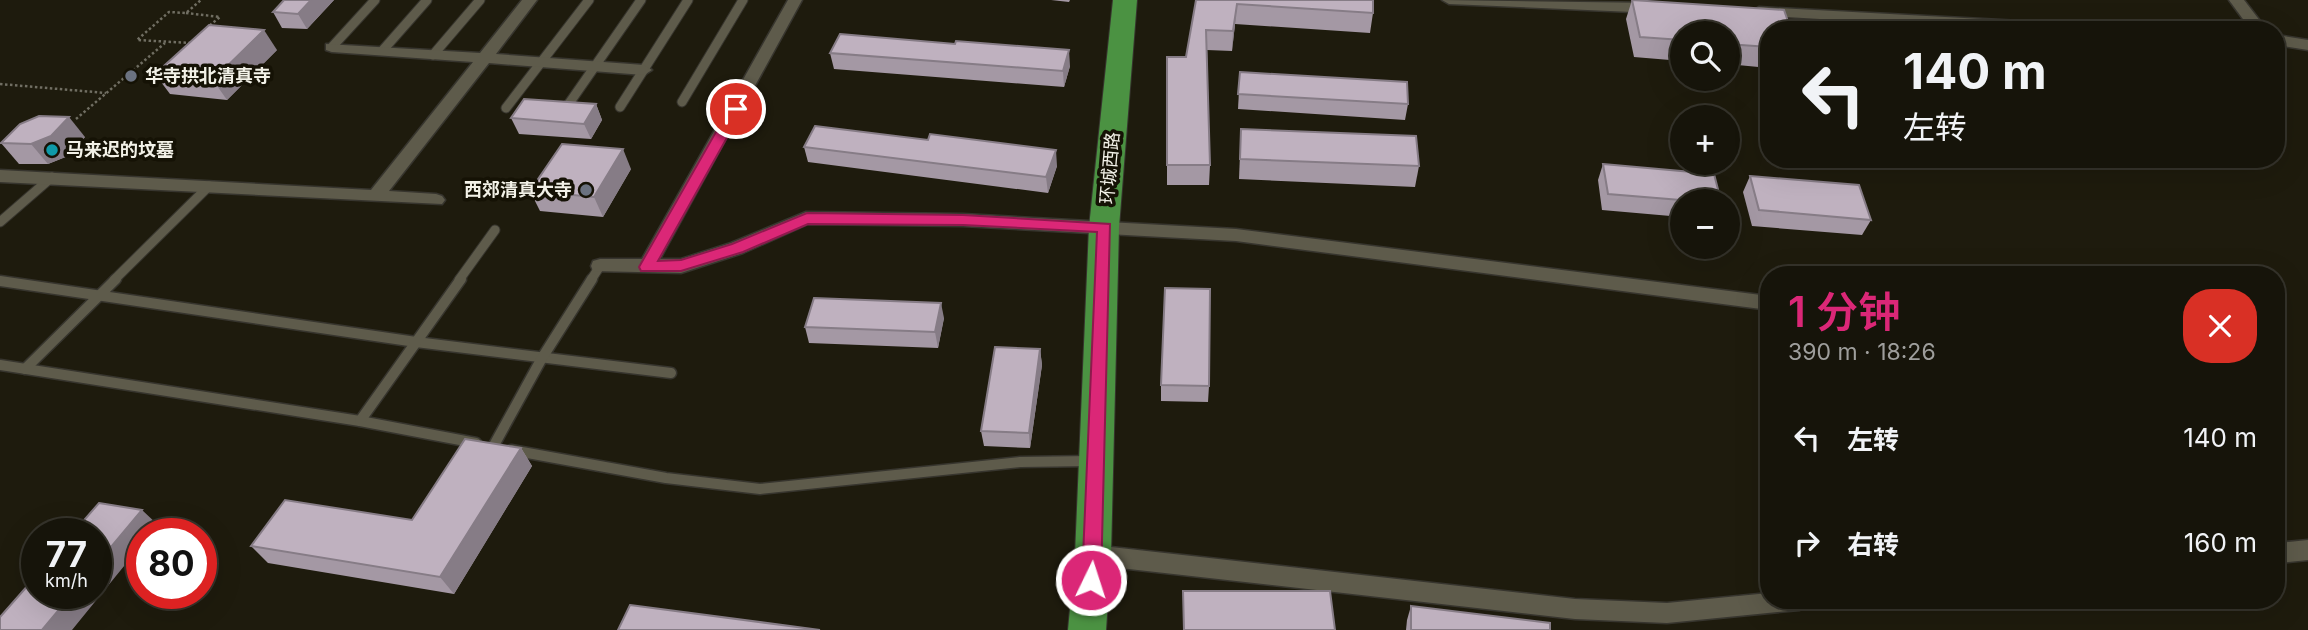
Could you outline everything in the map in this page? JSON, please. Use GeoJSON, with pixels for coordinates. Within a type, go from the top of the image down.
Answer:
{"type":"FeatureCollection","features":[{"type":"Feature","properties":{"kind":"highway","name":"环城西路"},"geometry":{"type":"LineString","coordinates":[[1087,630],[1093,555],[1104,227],[1125,0]]}},
{"type":"Feature","properties":{"kind":"street"},"geometry":{"type":"LineString","coordinates":[[377,195],[530,0]]}},
{"type":"Feature","properties":{"kind":"street"},"geometry":{"type":"LineString","coordinates":[[647,267],[795,0]]}},
{"type":"Feature","properties":{"kind":"street"},"geometry":{"type":"LineString","coordinates":[[1449,0],[1676,9]]}},
{"type":"Feature","properties":{"kind":"street"},"geometry":{"type":"LineString","coordinates":[[2236,0],[2252,21]]}},
{"type":"Feature","properties":{"kind":"street"},"geometry":{"type":"LineString","coordinates":[[1746,12],[1920,21]]}},
{"type":"Feature","properties":{"kind":"street"},"geometry":{"type":"LineString","coordinates":[[2285,41],[2308,45]]}},
{"type":"Feature","properties":{"kind":"street"},"geometry":{"type":"LineString","coordinates":[[332,47],[644,70]]}},
{"type":"Feature","properties":{"kind":"street"},"geometry":{"type":"LineString","coordinates":[[0,176],[52,176],[436,200]]}},
{"type":"Feature","properties":{"kind":"street"},"geometry":{"type":"LineString","coordinates":[[600,266],[681,265],[715,255],[807,218],[963,220],[1236,234],[1760,302]]}},
{"type":"Feature","properties":{"kind":"street"},"geometry":{"type":"LineString","coordinates":[[2285,552],[2308,550]]}},
{"type":"Feature","properties":{"kind":"street"},"geometry":{"type":"LineString","coordinates":[[1093,555],[1575,609],[1667,613],[1760,604]]}},
{"type":"Feature","properties":{"kind":"lane"},"geometry":{"type":"LineString","coordinates":[[332,47],[375,0]]}},
{"type":"Feature","properties":{"kind":"lane"},"geometry":{"type":"LineString","coordinates":[[383,51],[426,0]]}},
{"type":"Feature","properties":{"kind":"lane"},"geometry":{"type":"LineString","coordinates":[[433,55],[480,0]]}},
{"type":"Feature","properties":{"kind":"lane"},"geometry":{"type":"LineString","coordinates":[[506,108],[589,0]]}},
{"type":"Feature","properties":{"kind":"lane"},"geometry":{"type":"LineString","coordinates":[[568,105],[641,0]]}},
{"type":"Feature","properties":{"kind":"lane"},"geometry":{"type":"LineString","coordinates":[[620,107],[688,0]]}},
{"type":"Feature","properties":{"kind":"lane"},"geometry":{"type":"LineString","coordinates":[[682,102],[743,0]]}},
{"type":"Feature","properties":{"kind":"lane"},"geometry":{"type":"LineString","coordinates":[[0,222],[52,176]]}},
{"type":"Feature","properties":{"kind":"lane"},"geometry":{"type":"LineString","coordinates":[[25,369],[209,186]]}},
{"type":"Feature","properties":{"kind":"lane"},"geometry":{"type":"LineString","coordinates":[[360,421],[495,230]]}},
{"type":"Feature","properties":{"kind":"lane"},"geometry":{"type":"LineString","coordinates":[[493,447],[541,358],[600,266]]}},
{"type":"Feature","properties":{"kind":"lane"},"geometry":{"type":"LineString","coordinates":[[0,281],[416,342],[671,373]]}},
{"type":"Feature","properties":{"kind":"lane"},"geometry":{"type":"LineString","coordinates":[[0,365],[360,421],[666,478],[760,489],[1020,462],[1096,461]]}},
{"type":"Feature","properties":{"kind":"path"},"geometry":{"type":"LineString","coordinates":[[186,13],[201,0]]}},
{"type":"Feature","properties":{"kind":"path"},"geometry":{"type":"LineString","coordinates":[[197,38],[189,45],[137,40],[169,12],[220,17],[204,31]]}},
{"type":"Feature","properties":{"kind":"path"},"geometry":{"type":"LineString","coordinates":[[76,119],[165,43]]}},
{"type":"Feature","properties":{"kind":"path"},"geometry":{"type":"LineString","coordinates":[[0,84],[106,93]]}},
{"type":"Feature","properties":{"kind":"building"},"geometry":{"type":"Polygon","coordinates":[[[284,0],[311,0],[298,14],[273,12],[284,0]]]}},
{"type":"Feature","properties":{"kind":"building"},"geometry":{"type":"Polygon","coordinates":[[[1196,0],[1373,0],[1373,13],[1237,4],[1233,31],[1206,30],[1210,165],[1167,165],[1167,57],[1186,57],[1196,0]]]}},
{"type":"Feature","properties":{"kind":"building"},"geometry":{"type":"Polygon","coordinates":[[[1632,0],[1784,10],[1788,21],[1760,21],[1760,46],[1740,45],[1740,21],[1670,21],[1670,39],[1640,37],[1632,0]]]}},
{"type":"Feature","properties":{"kind":"building"},"geometry":{"type":"Polygon","coordinates":[[[209,25],[264,30],[213,80],[155,74],[209,25]]]}},
{"type":"Feature","properties":{"kind":"building"},"geometry":{"type":"Polygon","coordinates":[[[840,34],[1069,50],[1063,71],[830,53],[840,34]]]}},
{"type":"Feature","properties":{"kind":"building"},"geometry":{"type":"Polygon","coordinates":[[[1240,72],[1407,82],[1408,104],[1238,94],[1240,72]]]}},
{"type":"Feature","properties":{"kind":"building"},"geometry":{"type":"Polygon","coordinates":[[[524,99],[596,104],[584,124],[511,118],[524,99]]]}},
{"type":"Feature","properties":{"kind":"building"},"geometry":{"type":"Polygon","coordinates":[[[39,116],[69,117],[51,136],[31,144],[1,143],[20,124],[39,116]]]}},
{"type":"Feature","properties":{"kind":"building"},"geometry":{"type":"Polygon","coordinates":[[[815,126],[928,140],[930,134],[1056,150],[1046,177],[804,147],[815,126]]]}},
{"type":"Feature","properties":{"kind":"building"},"geometry":{"type":"Polygon","coordinates":[[[1241,129],[1416,136],[1419,166],[1240,159],[1241,129]]]}},
{"type":"Feature","properties":{"kind":"building"},"geometry":{"type":"Polygon","coordinates":[[[562,144],[623,149],[594,197],[530,191],[562,144]]]}},
{"type":"Feature","properties":{"kind":"building"},"geometry":{"type":"Polygon","coordinates":[[[1603,164],[1670,170],[1670,175],[1714,175],[1718,189],[1670,189],[1670,199],[1608,194],[1603,164]]]}},
{"type":"Feature","properties":{"kind":"building"},"geometry":{"type":"Polygon","coordinates":[[[1750,176],[1859,185],[1871,220],[1759,210],[1750,176]]]}},
{"type":"Feature","properties":{"kind":"building"},"geometry":{"type":"Polygon","coordinates":[[[1165,288],[1210,289],[1209,386],[1161,385],[1165,288]]]}},
{"type":"Feature","properties":{"kind":"building"},"geometry":{"type":"Polygon","coordinates":[[[814,298],[941,303],[935,332],[805,327],[814,298]]]}},
{"type":"Feature","properties":{"kind":"building"},"geometry":{"type":"Polygon","coordinates":[[[995,347],[1040,349],[1029,433],[981,431],[995,347]]]}},
{"type":"Feature","properties":{"kind":"building"},"geometry":{"type":"Polygon","coordinates":[[[465,439],[521,448],[440,577],[251,546],[285,500],[412,520],[465,439]]]}},
{"type":"Feature","properties":{"kind":"building"},"geometry":{"type":"Polygon","coordinates":[[[99,503],[142,510],[135,518],[126,518],[126,529],[112,546],[112,518],[86,518],[99,503]]]}},
{"type":"Feature","properties":{"kind":"building"},"geometry":{"type":"Polygon","coordinates":[[[1183,591],[1330,591],[1335,630],[1184,630],[1183,591]]]}},
{"type":"Feature","properties":{"kind":"building"},"geometry":{"type":"Polygon","coordinates":[[[21,593],[21,609],[60,609],[42,630],[0,630],[0,617],[21,593]]]}},
{"type":"Feature","properties":{"kind":"building"},"geometry":{"type":"Polygon","coordinates":[[[630,605],[820,630],[618,630],[630,605]]]}},
{"type":"Feature","properties":{"kind":"building"},"geometry":{"type":"Polygon","coordinates":[[[1411,606],[1550,623],[1550,630],[1411,630],[1411,606]]]}},
{"type":"Feature","properties":{"kind":"place","name":"华寺拱北清真寺"},"geometry":{"type":"Point","coordinates":[131,76]}},
{"type":"Feature","properties":{"kind":"place","name":"马来迟的坟墓"},"geometry":{"type":"Point","coordinates":[52,150]}},
{"type":"Feature","properties":{"kind":"place","name":"西郊清真大寺"},"geometry":{"type":"Point","coordinates":[586,190]}},
{"type":"Feature","properties":{"kind":"route"},"geometry":{"type":"LineString","coordinates":[[736,109],[647,267],[681,265],[737,248],[807,218],[963,220],[1104,227],[1091,580]]}}]}
